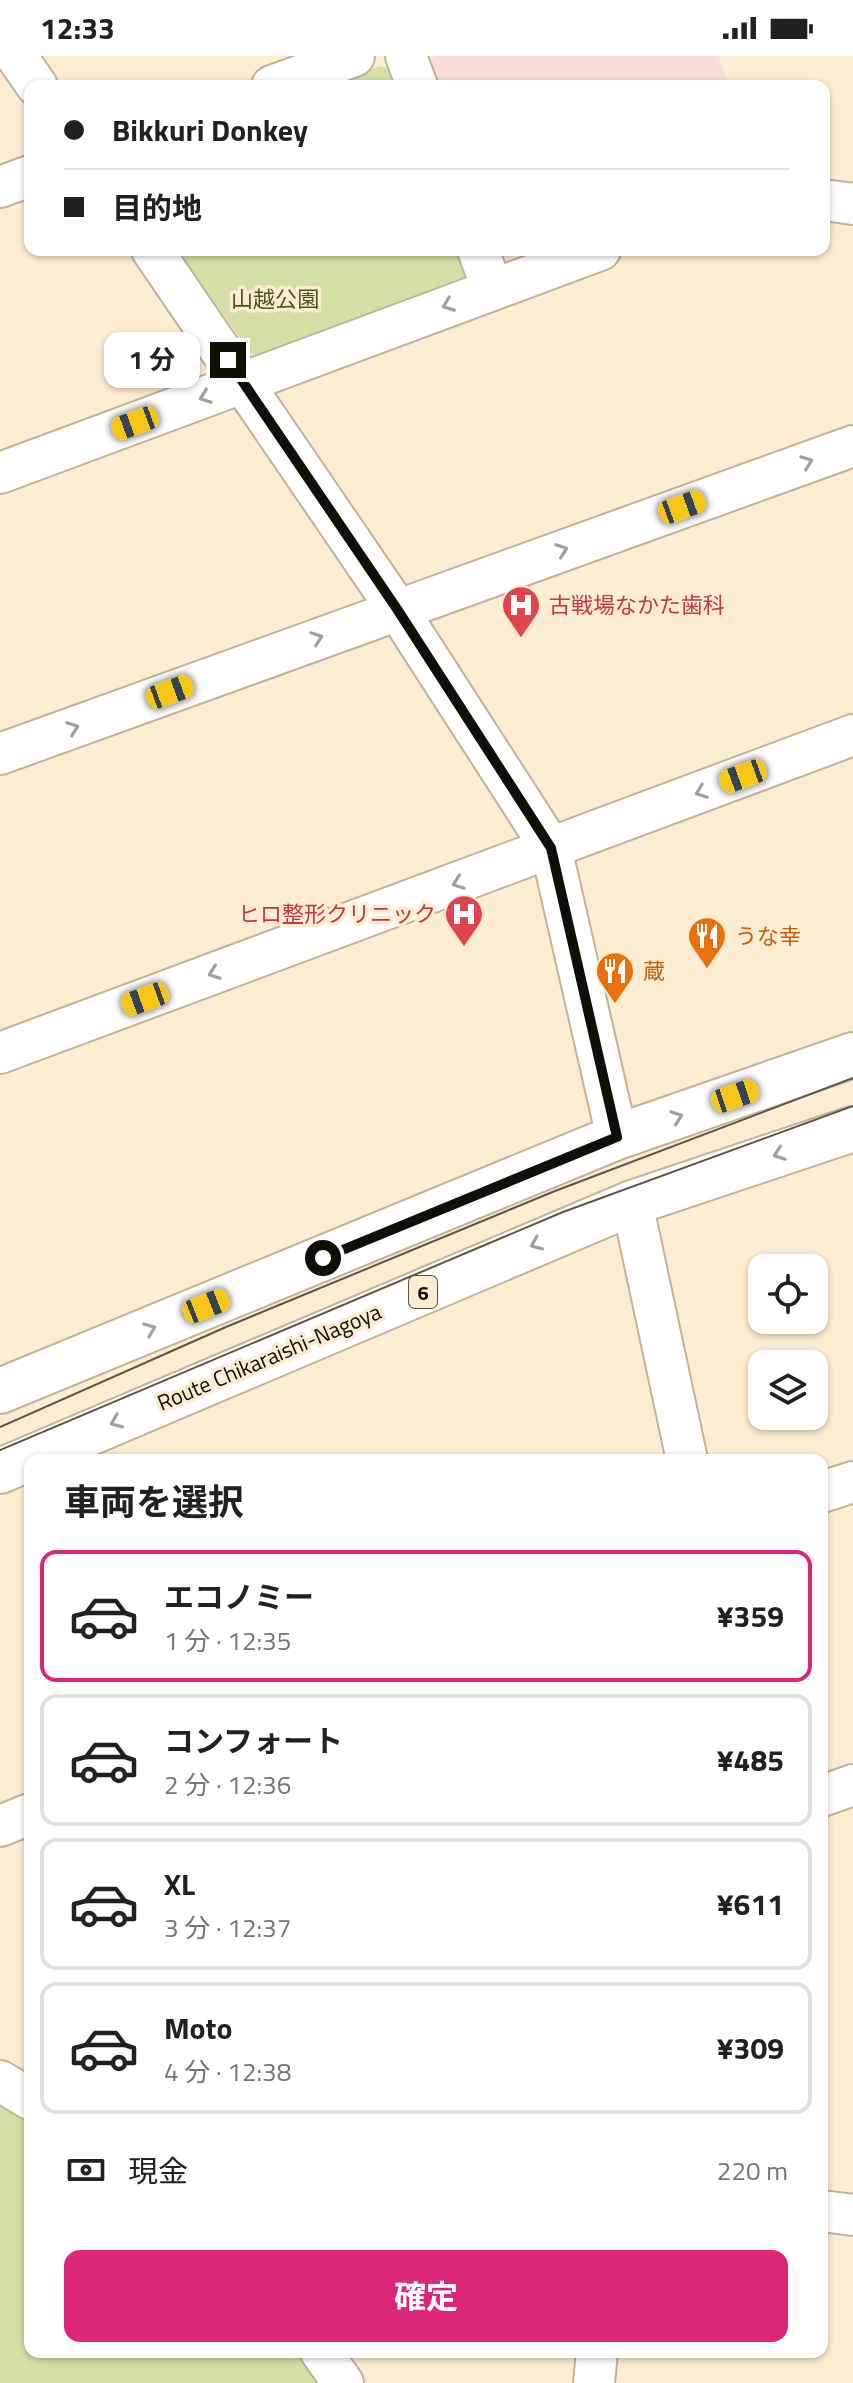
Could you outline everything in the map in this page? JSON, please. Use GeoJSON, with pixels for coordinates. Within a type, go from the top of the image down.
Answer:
{"type":"FeatureCollection","features":[{"type":"Feature","properties":{"kind":"main road"},"geometry":{"type":"LineString","coordinates":[[0,1391],[617,1137],[853,1055]]}},
{"type":"Feature","properties":{"kind":"main road","name":"Route Chikaraishi-Nagoya"},"geometry":{"type":"LineString","coordinates":[[40,1454],[632,1203],[853,1129]]}},
{"type":"Feature","properties":{"kind":"main road","name":"Route Chikaraishi-Nagoya"},"geometry":{"type":"LineString","coordinates":[[0,1471],[24,1461]]}},
{"type":"Feature","properties":{"kind":"street"},"geometry":{"type":"LineString","coordinates":[[16,56],[33,80]]}},
{"type":"Feature","properties":{"kind":"street"},"geometry":{"type":"LineString","coordinates":[[288,80],[354,56]]}},
{"type":"Feature","properties":{"kind":"street"},"geometry":{"type":"LineString","coordinates":[[406,56],[415,80]]}},
{"type":"Feature","properties":{"kind":"street"},"geometry":{"type":"LineString","coordinates":[[0,187],[24,178]]}},
{"type":"Feature","properties":{"kind":"street"},"geometry":{"type":"LineString","coordinates":[[830,201],[853,204]]}},
{"type":"Feature","properties":{"kind":"street"},"geometry":{"type":"LineString","coordinates":[[156,256],[397,609],[551,848],[617,1137]]}},
{"type":"Feature","properties":{"kind":"street"},"geometry":{"type":"LineString","coordinates":[[480,256],[492,288]]}},
{"type":"Feature","properties":{"kind":"street"},"geometry":{"type":"LineString","coordinates":[[0,473],[583,256]]}},
{"type":"Feature","properties":{"kind":"street"},"geometry":{"type":"LineString","coordinates":[[0,754],[853,446]]}},
{"type":"Feature","properties":{"kind":"street"},"geometry":{"type":"LineString","coordinates":[[0,1053],[853,735]]}},
{"type":"Feature","properties":{"kind":"street"},"geometry":{"type":"LineString","coordinates":[[632,1203],[686,1454]]}},
{"type":"Feature","properties":{"kind":"street"},"geometry":{"type":"LineString","coordinates":[[828,1490],[853,1482]]}},
{"type":"Feature","properties":{"kind":"street"},"geometry":{"type":"LineString","coordinates":[[828,1794],[853,1785]]}},
{"type":"Feature","properties":{"kind":"street"},"geometry":{"type":"LineString","coordinates":[[0,1826],[24,1816]]}},
{"type":"Feature","properties":{"kind":"street"},"geometry":{"type":"LineString","coordinates":[[0,2081],[24,2095]]}},
{"type":"Feature","properties":{"kind":"street"},"geometry":{"type":"LineString","coordinates":[[828,2212],[853,2215]]}},
{"type":"Feature","properties":{"kind":"street"},"geometry":{"type":"LineString","coordinates":[[325,2358],[343,2383]]}},
{"type":"Feature","properties":{"kind":"street"},"geometry":{"type":"LineString","coordinates":[[594,2383],[596,2358]]}},
{"type":"Feature","properties":{"kind":"shaded area"},"geometry":{"type":"Polygon","coordinates":[[[434,56],[718,56],[728,80],[435,80],[430,67],[434,56]]]}},
{"type":"Feature","properties":{"kind":"green space"},"geometry":{"type":"Polygon","coordinates":[[[380,66],[397,73],[400,80],[342,80],[380,66]]]}},
{"type":"Feature","properties":{"kind":"green space","name":"山越公園"},"geometry":{"type":"Polygon","coordinates":[[[182,256],[466,256],[471,270],[461,285],[267,355],[251,354],[182,256]]]}},
{"type":"Feature","properties":{"kind":"green space"},"geometry":{"type":"Polygon","coordinates":[[[0,2095],[24,2109],[24,2358],[303,2358],[320,2383],[0,2383],[0,2095]]]}},
{"type":"Feature","properties":{"kind":"tram line"},"geometry":{"type":"LineString","coordinates":[[0,1427],[226,1327],[555,1191],[853,1078]]}},
{"type":"Feature","properties":{"kind":"tram line"},"geometry":{"type":"LineString","coordinates":[[0,1450],[563,1212],[853,1106]]}},
{"type":"Feature","properties":{"kind":"place","name":"古戦場なかた歯科"},"geometry":{"type":"Point","coordinates":[521,639]}},
{"type":"Feature","properties":{"kind":"place","name":"ヒロ整形クリニック"},"geometry":{"type":"Point","coordinates":[464,948]}},
{"type":"Feature","properties":{"kind":"place","name":"うな幸"},"geometry":{"type":"Point","coordinates":[707,970]}},
{"type":"Feature","properties":{"kind":"place","name":"蔵"},"geometry":{"type":"Point","coordinates":[615,1005]}},
{"type":"Feature","properties":{"kind":"route"},"geometry":{"type":"LineString","coordinates":[[228,360],[397,609],[551,848],[617,1137],[323,1258]]}}]}
